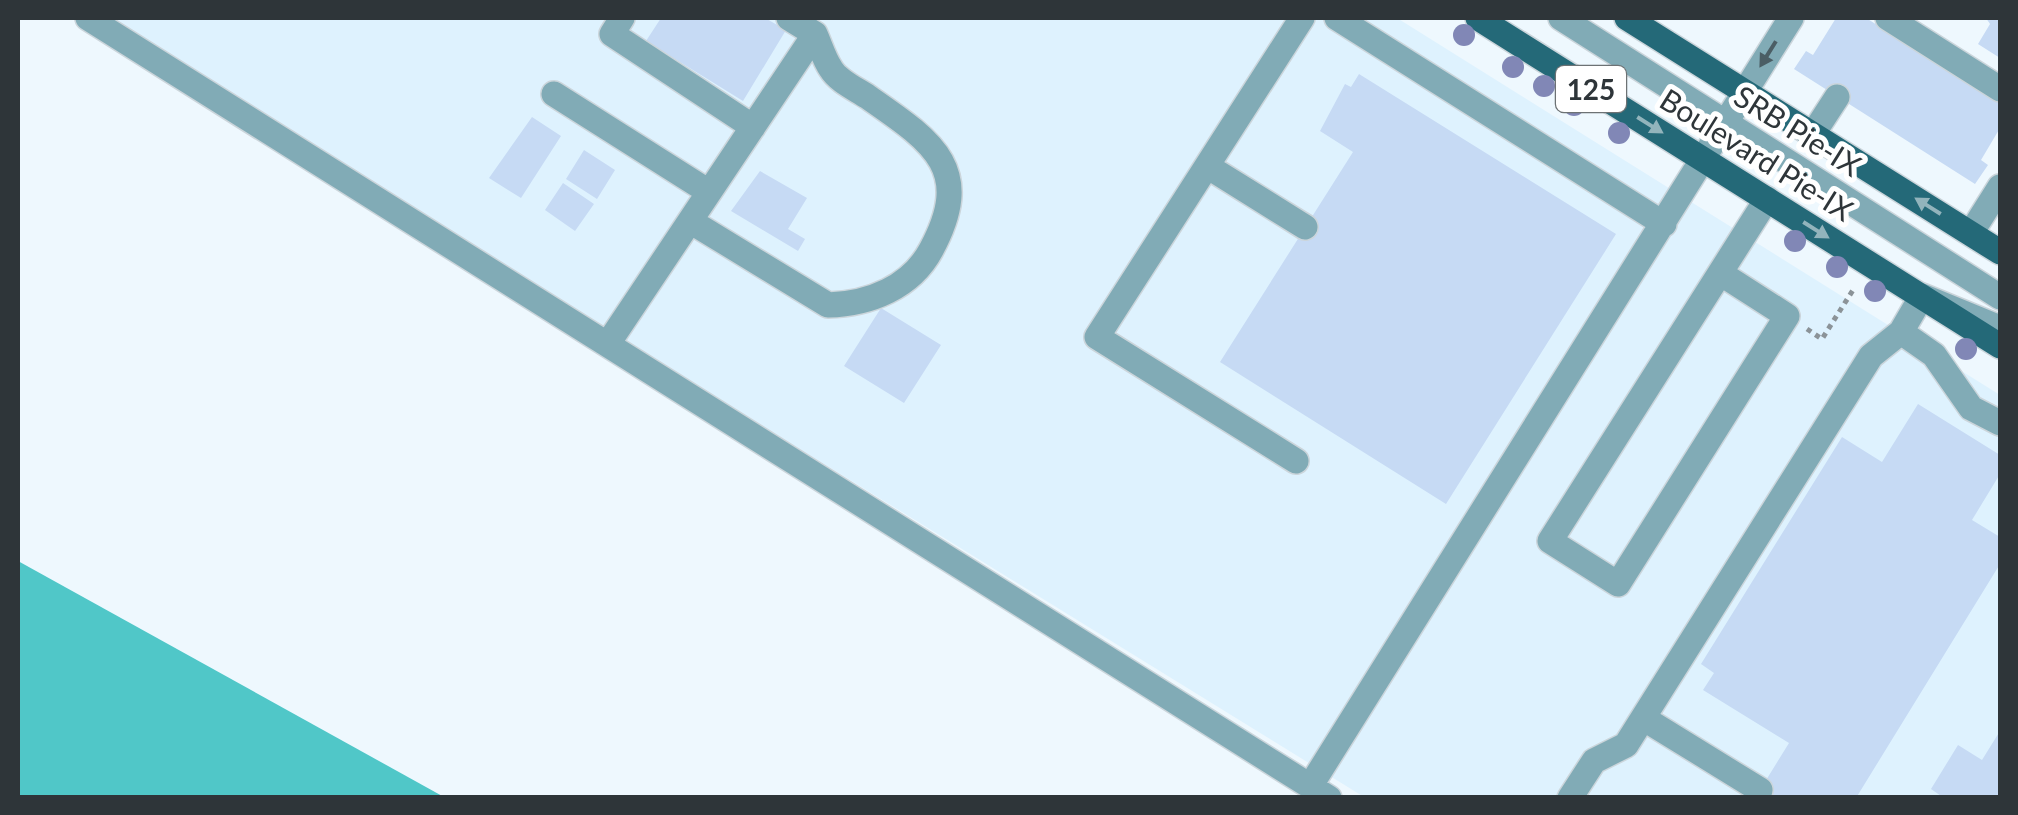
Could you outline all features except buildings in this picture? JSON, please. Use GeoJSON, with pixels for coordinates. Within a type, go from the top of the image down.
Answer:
{"type":"FeatureCollection","features":[{"type":"Feature","properties":{"kind":"main road","name":"Boulevard Pie-IX"},"geometry":{"type":"LineString","coordinates":[[1478,18],[2000,346]]}},
{"type":"Feature","properties":{"kind":"main road","name":"Boulevard Pie-IX"},"geometry":{"type":"LineString","coordinates":[[1628,18],[2000,252]]}},
{"type":"Feature","properties":{"kind":"street"},"geometry":{"type":"LineString","coordinates":[[88,18],[1320,791],[1791,18]]}},
{"type":"Feature","properties":{"kind":"street"},"geometry":{"type":"LineString","coordinates":[[622,18],[612,34],[753,127]]}},
{"type":"Feature","properties":{"kind":"street"},"geometry":{"type":"LineString","coordinates":[[690,221],[828,305],[884,292],[916,275],[924,264],[951,205],[948,174],[927,144],[832,72],[815,34],[789,18]]}},
{"type":"Feature","properties":{"kind":"street"},"geometry":{"type":"LineString","coordinates":[[1296,462],[1097,337],[1302,18]]}},
{"type":"Feature","properties":{"kind":"street"},"geometry":{"type":"LineString","coordinates":[[1337,18],[1664,224]]}},
{"type":"Feature","properties":{"kind":"street","name":"SRB Pie-IX"},"geometry":{"type":"LineString","coordinates":[[1561,18],[2000,297]]}},
{"type":"Feature","properties":{"kind":"street"},"geometry":{"type":"LineString","coordinates":[[1888,18],[2000,88]]}},
{"type":"Feature","properties":{"kind":"street"},"geometry":{"type":"LineString","coordinates":[[608,342],[815,34]]}},
{"type":"Feature","properties":{"kind":"street"},"geometry":{"type":"LineString","coordinates":[[554,94],[709,192]]}},
{"type":"Feature","properties":{"kind":"street"},"geometry":{"type":"LineString","coordinates":[[1813,134],[1837,96]]}},
{"type":"Feature","properties":{"kind":"street"},"geometry":{"type":"LineString","coordinates":[[1207,166],[1305,228]]}},
{"type":"Feature","properties":{"kind":"street"},"geometry":{"type":"LineString","coordinates":[[1971,233],[2000,187]]}},
{"type":"Feature","properties":{"kind":"street"},"geometry":{"type":"LineString","coordinates":[[1720,273],[1787,316],[1618,584],[1550,542],[1720,273],[1767,199]]}},
{"type":"Feature","properties":{"kind":"street"},"geometry":{"type":"LineString","coordinates":[[1570,798],[1594,760],[1626,745],[1871,356],[1900,332],[1922,296],[2000,328]]}},
{"type":"Feature","properties":{"kind":"street"},"geometry":{"type":"LineString","coordinates":[[1900,332],[1934,355],[1970,408],[2000,422]]}},
{"type":"Feature","properties":{"kind":"street"},"geometry":{"type":"LineString","coordinates":[[1643,718],[1760,790]]}},
{"type":"Feature","properties":{"kind":"path"},"geometry":{"type":"LineString","coordinates":[[1822,340],[1853,290]]}},
{"type":"Feature","properties":{"kind":"shaded area"},"geometry":{"type":"Polygon","coordinates":[[[101,18],[1397,18],[2000,395],[2000,797],[1364,797],[101,18]]]}},
{"type":"Feature","properties":{"kind":"water"},"geometry":{"type":"Polygon","coordinates":[[[18,561],[444,797],[18,797],[18,561]]]}}]}
